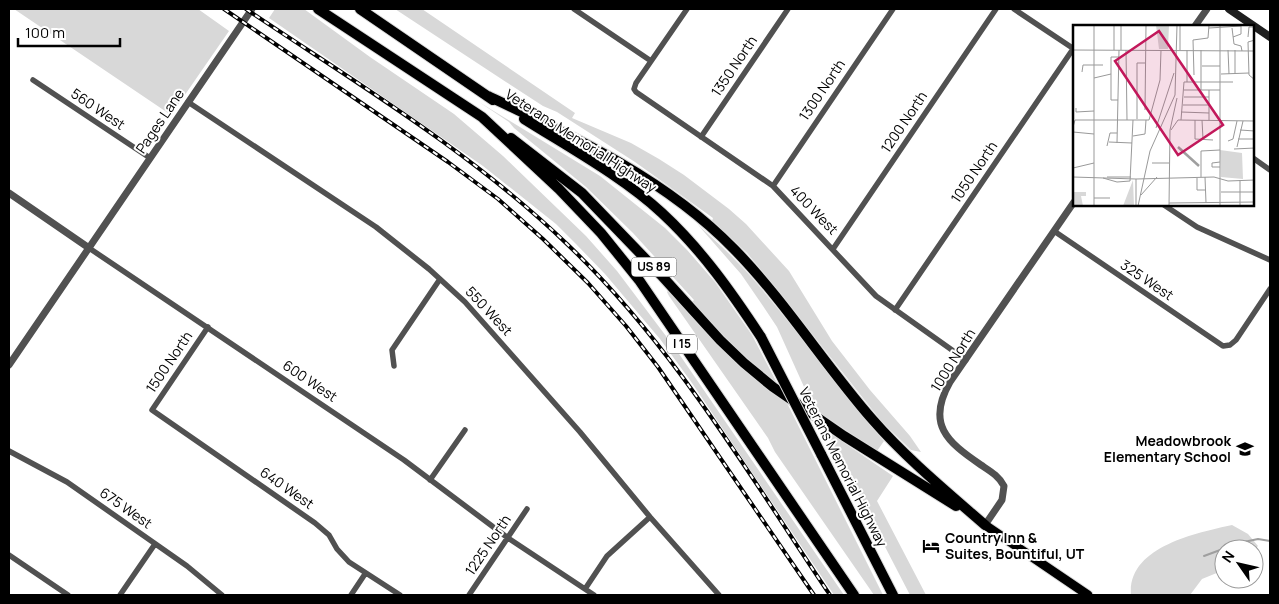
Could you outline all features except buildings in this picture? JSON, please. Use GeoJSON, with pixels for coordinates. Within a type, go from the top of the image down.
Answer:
{"type":"FeatureCollection","features":[{"type":"Feature","properties":{"kind":"highway","name":"I 15"},"geometry":{"type":"LineString","coordinates":[[318,9],[482,117],[559,189],[600,233],[639,280],[854,595]]}},
{"type":"Feature","properties":{"kind":"highway","name":"Veterans Memorial Highway"},"geometry":{"type":"LineString","coordinates":[[360,9],[488,96],[631,187],[662,213],[700,252],[728,287],[761,338],[893,595]]}},
{"type":"Feature","properties":{"kind":"highway","name":"US 89"},"geometry":{"type":"LineString","coordinates":[[488,96],[586,144],[644,178],[681,203],[706,223],[734,248],[776,297],[872,419],[924,472],[985,525]]}},
{"type":"Feature","properties":{"kind":"highway","name":"US 89"},"geometry":{"type":"LineString","coordinates":[[482,117],[527,148],[582,193],[720,340],[773,387],[844,436],[985,525]]}},
{"type":"Feature","properties":{"kind":"main road"},"geometry":{"type":"LineString","coordinates":[[1229,9],[1252,25]]}},
{"type":"Feature","properties":{"kind":"main road"},"geometry":{"type":"LineString","coordinates":[[1254,26],[1270,37]]}},
{"type":"Feature","properties":{"kind":"main road","name":"US 89"},"geometry":{"type":"LineString","coordinates":[[985,525],[1088,595]]}},
{"type":"Feature","properties":{"kind":"street","name":"Pages Lane"},"geometry":{"type":"LineString","coordinates":[[9,365],[252,9]]}},
{"type":"Feature","properties":{"kind":"street"},"geometry":{"type":"LineString","coordinates":[[574,9],[584,12],[651,61],[686,9]]}},
{"type":"Feature","properties":{"kind":"street","name":"1350 North"},"geometry":{"type":"LineString","coordinates":[[701,137],[788,9]]}},
{"type":"Feature","properties":{"kind":"street","name":"1300 North"},"geometry":{"type":"LineString","coordinates":[[773,186],[893,9]]}},
{"type":"Feature","properties":{"kind":"street","name":"1200 North"},"geometry":{"type":"LineString","coordinates":[[833,249],[996,9]]}},
{"type":"Feature","properties":{"kind":"street"},"geometry":{"type":"LineString","coordinates":[[1014,9],[1073,48]]}},
{"type":"Feature","properties":{"kind":"street"},"geometry":{"type":"LineString","coordinates":[[1196,25],[1207,9]]}},
{"type":"Feature","properties":{"kind":"street","name":"1050 North"},"geometry":{"type":"LineString","coordinates":[[895,310],[1073,50]]}},
{"type":"Feature","properties":{"kind":"street","name":"400 West"},"geometry":{"type":"LineString","coordinates":[[651,61],[636,83],[634,89],[639,95],[773,186],[876,296],[966,360]]}},
{"type":"Feature","properties":{"kind":"street","name":"560 West"},"geometry":{"type":"LineString","coordinates":[[33,80],[150,158]]}},
{"type":"Feature","properties":{"kind":"street","name":"550 West"},"geometry":{"type":"LineString","coordinates":[[188,102],[376,227],[465,302],[719,595]]}},
{"type":"Feature","properties":{"kind":"street"},"geometry":{"type":"LineString","coordinates":[[1254,159],[1270,170]]}},
{"type":"Feature","properties":{"kind":"street","name":"600 West"},"geometry":{"type":"LineString","coordinates":[[9,193],[404,460],[508,538],[594,595]]}},
{"type":"Feature","properties":{"kind":"street","name":"1000 North"},"geometry":{"type":"LineString","coordinates":[[985,525],[1002,500],[1004,486],[997,476],[954,446],[944,432],[940,416],[944,393],[1073,204]]}},
{"type":"Feature","properties":{"kind":"street"},"geometry":{"type":"LineString","coordinates":[[1174,208],[1198,227],[1270,260]]}},
{"type":"Feature","properties":{"kind":"street","name":"325 West"},"geometry":{"type":"LineString","coordinates":[[1054,232],[1217,342],[1227,346],[1236,340],[1270,289]]}},
{"type":"Feature","properties":{"kind":"street"},"geometry":{"type":"LineString","coordinates":[[394,366],[392,350],[440,279]]}},
{"type":"Feature","properties":{"kind":"street","name":"1500 North"},"geometry":{"type":"LineString","coordinates":[[152,410],[208,327]]}},
{"type":"Feature","properties":{"kind":"street","name":"640 West"},"geometry":{"type":"LineString","coordinates":[[152,410],[315,523],[329,535],[337,549],[349,562],[400,595]]}},
{"type":"Feature","properties":{"kind":"street"},"geometry":{"type":"LineString","coordinates":[[430,480],[465,430]]}},
{"type":"Feature","properties":{"kind":"street","name":"675 West"},"geometry":{"type":"LineString","coordinates":[[9,451],[67,482],[187,566],[222,595]]}},
{"type":"Feature","properties":{"kind":"street","name":"1225 North"},"geometry":{"type":"LineString","coordinates":[[469,595],[527,509]]}},
{"type":"Feature","properties":{"kind":"street"},"geometry":{"type":"LineString","coordinates":[[585,589],[607,556],[650,517]]}},
{"type":"Feature","properties":{"kind":"street"},"geometry":{"type":"LineString","coordinates":[[120,595],[155,544]]}},
{"type":"Feature","properties":{"kind":"street"},"geometry":{"type":"LineString","coordinates":[[9,555],[68,595]]}},
{"type":"Feature","properties":{"kind":"street"},"geometry":{"type":"LineString","coordinates":[[351,595],[365,574]]}},
{"type":"Feature","properties":{"kind":"shaded area"},"geometry":{"type":"Polygon","coordinates":[[[14,9],[198,9],[229,31],[171,115],[14,9]]]}},
{"type":"Feature","properties":{"kind":"shaded area"},"geometry":{"type":"Polygon","coordinates":[[[275,9],[304,9],[454,114],[503,156],[586,236],[617,271],[675,348],[844,595],[834,595],[692,383],[660,339],[605,274],[576,244],[556,224],[483,166],[269,18],[275,9]]]}},
{"type":"Feature","properties":{"kind":"shaded area"},"geometry":{"type":"Polygon","coordinates":[[[395,9],[422,9],[575,113],[572,118],[631,143],[659,159],[684,175],[729,209],[746,224],[789,271],[832,341],[921,452],[911,450],[882,422],[762,271],[747,253],[712,221],[713,218],[635,162],[557,112],[543,106],[395,9]]]}},
{"type":"Feature","properties":{"kind":"shaded area"},"geometry":{"type":"Polygon","coordinates":[[[479,102],[600,176],[665,228],[715,282],[752,335],[777,383],[722,334],[633,233],[586,187],[509,122],[479,102]]]}},
{"type":"Feature","properties":{"kind":"shaded area"},"geometry":{"type":"Polygon","coordinates":[[[698,225],[745,270],[884,441],[877,451],[814,409],[777,327],[741,274],[698,225]]]}},
{"type":"Feature","properties":{"kind":"shaded area"},"geometry":{"type":"Polygon","coordinates":[[[669,290],[724,351],[754,378],[787,403],[883,595],[874,595],[669,296],[667,292],[669,290]]]}},
{"type":"Feature","properties":{"kind":"shaded area"},"geometry":{"type":"Polygon","coordinates":[[[824,429],[893,476],[877,501],[926,595],[910,595],[824,429]]]}},
{"type":"Feature","properties":{"kind":"shaded area"},"geometry":{"type":"Polygon","coordinates":[[[1232,525],[1248,534],[1252,539],[1214,539],[1214,574],[1202,579],[1190,595],[1131,595],[1133,579],[1140,565],[1152,554],[1166,545],[1200,533],[1232,525]]]}},
{"type":"Feature","properties":{"kind":"waterway"},"geometry":{"type":"LineString","coordinates":[[1204,556],[1239,543],[1258,539],[1270,541]]}},
{"type":"Feature","properties":{"kind":"railway"},"geometry":{"type":"LineString","coordinates":[[224,9],[448,162],[498,199],[588,283],[626,326],[658,367],[814,595]]}},
{"type":"Feature","properties":{"kind":"railway"},"geometry":{"type":"LineString","coordinates":[[246,9],[453,149],[493,179],[568,245],[606,284],[676,368],[739,458],[830,595]]}},
{"type":"Feature","properties":{"kind":"place","name":"Meadowbrook Elementary School"},"geometry":{"type":"Point","coordinates":[1245,449]}},
{"type":"Feature","properties":{"kind":"place","name":"Country Inn & Suites, Bountiful, UT"},"geometry":{"type":"Point","coordinates":[931,546]}}]}
